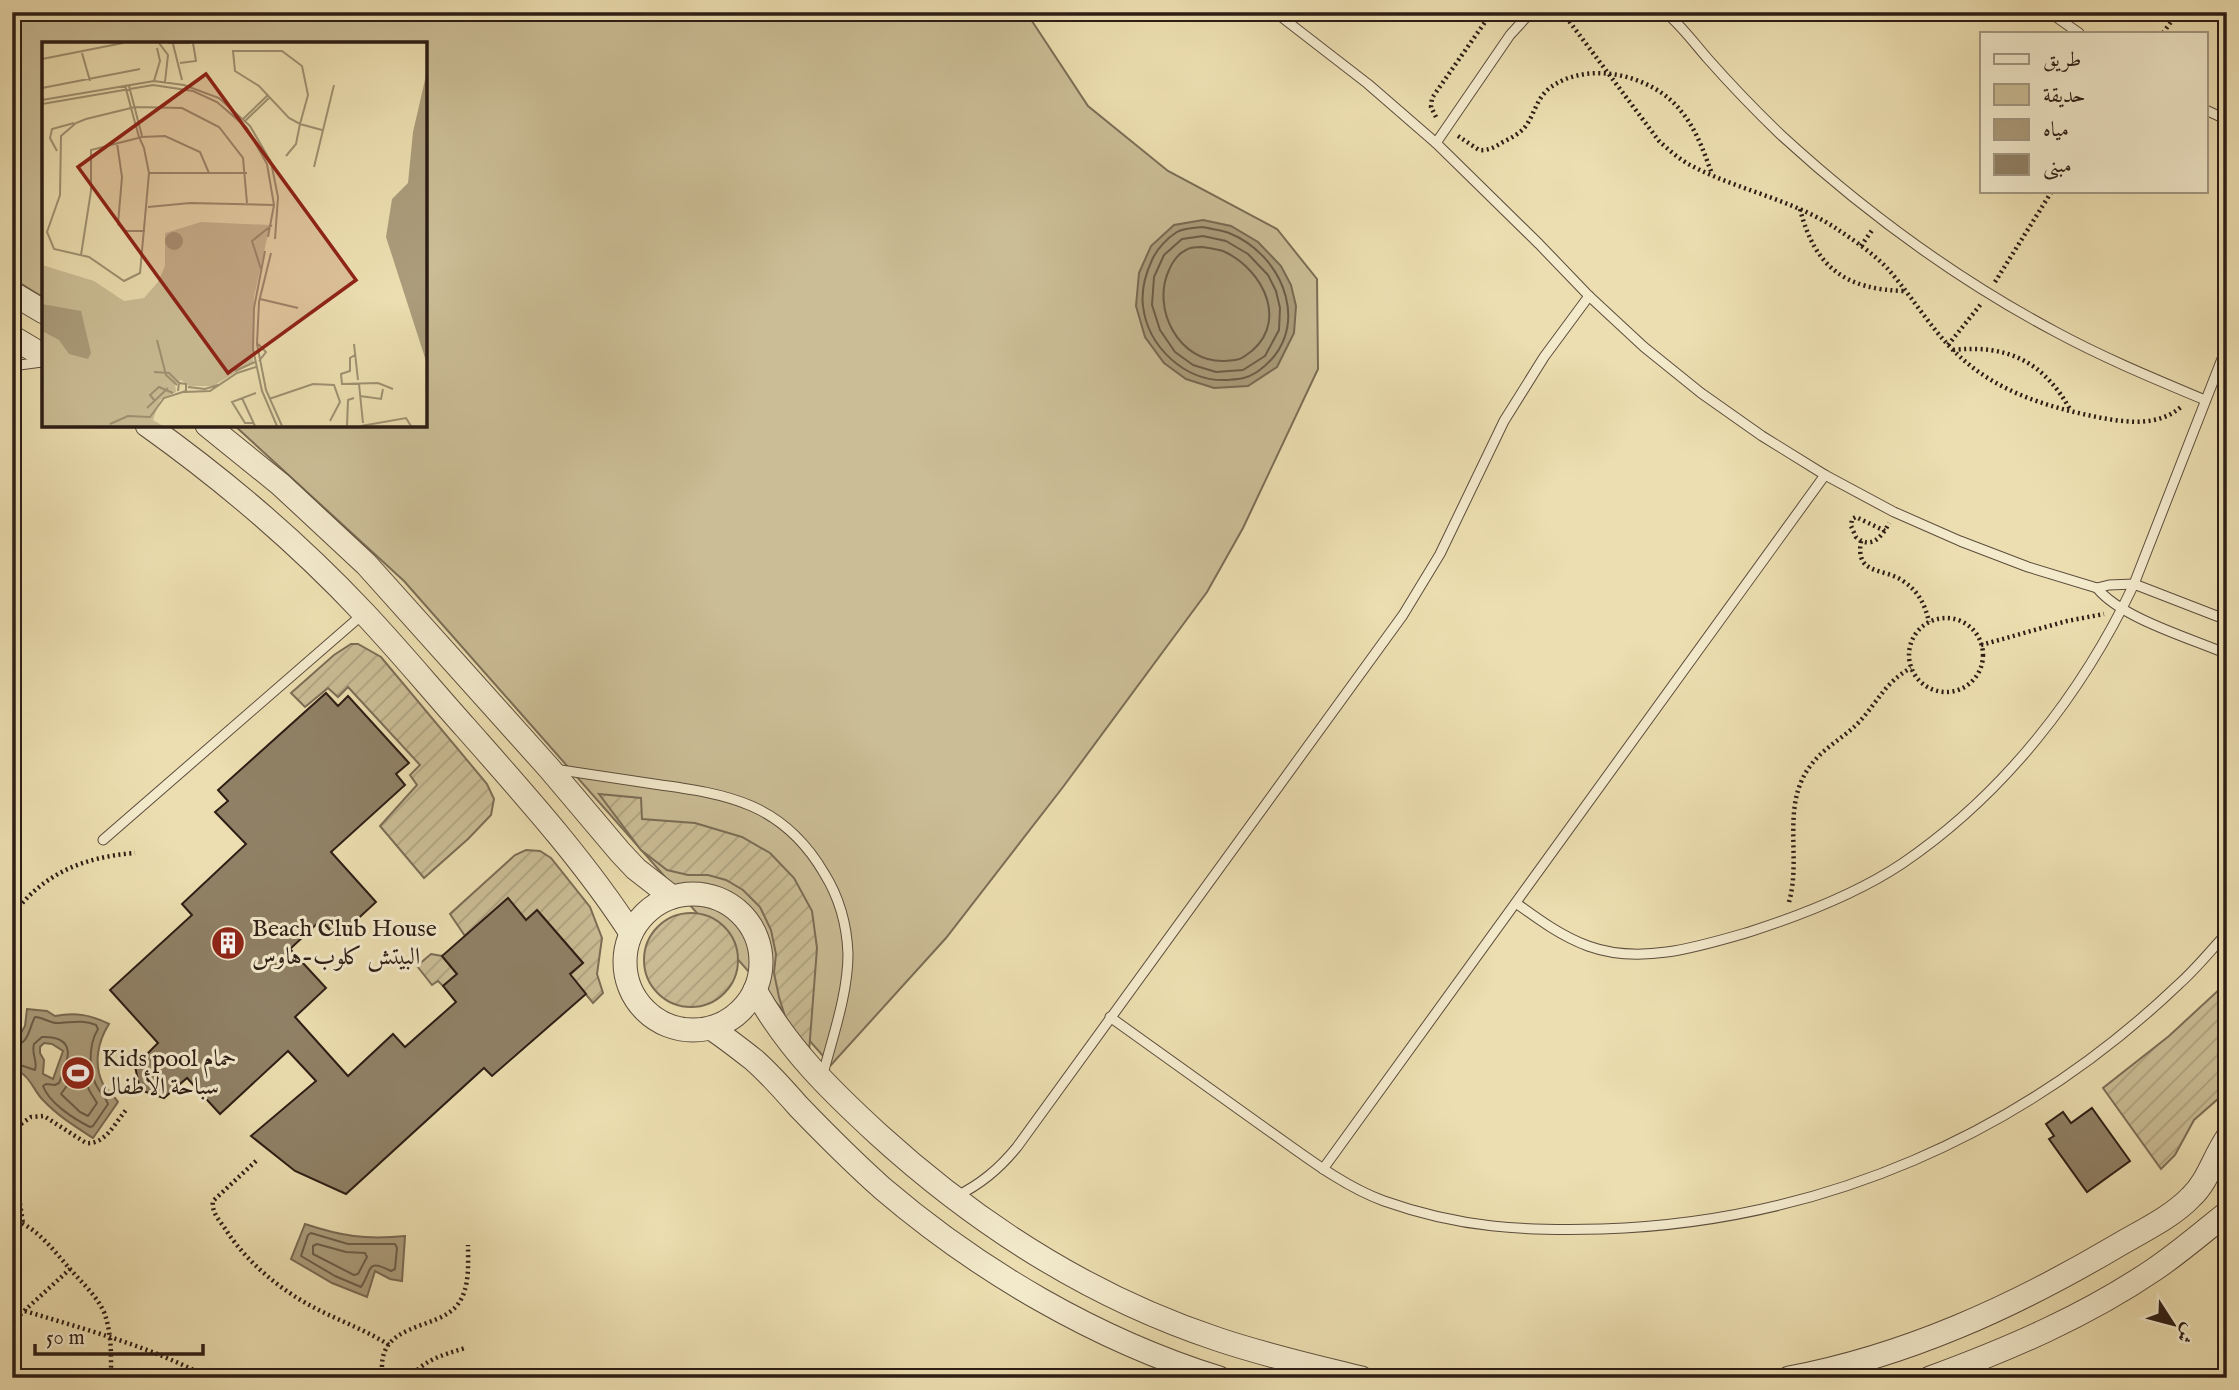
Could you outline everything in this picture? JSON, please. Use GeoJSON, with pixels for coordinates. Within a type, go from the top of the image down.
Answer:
{"type":"FeatureCollection","features":[{"type":"Feature","properties":{"kind":"street"},"geometry":{"type":"LineString","coordinates":[[12,293],[42,311]]}},
{"type":"Feature","properties":{"kind":"street"},"geometry":{"type":"LineString","coordinates":[[12,337],[42,355]]}},
{"type":"Feature","properties":{"kind":"street"},"geometry":{"type":"LineString","coordinates":[[150,427],[252,508],[364,613],[559,835],[592,876],[631,933]]}},
{"type":"Feature","properties":{"kind":"street"},"geometry":{"type":"LineString","coordinates":[[209,427],[280,484],[366,564],[636,869],[672,897]]}},
{"type":"Feature","properties":{"kind":"street"},"geometry":{"type":"LineString","coordinates":[[707,895],[723,901],[750,923],[758,939],[761,974],[755,990],[745,1007],[730,1020],[711,1028],[694,1031],[661,1023],[647,1013],[636,1000],[628,984],[626,950],[631,933],[641,918],[656,905],[672,897],[707,895]]}},
{"type":"Feature","properties":{"kind":"street"},"geometry":{"type":"LineString","coordinates":[[755,990],[782,1035],[822,1080],[907,1161],[953,1198],[1014,1240],[1079,1278],[1146,1311],[1227,1342],[1361,1378]]}},
{"type":"Feature","properties":{"kind":"street"},"geometry":{"type":"LineString","coordinates":[[711,1028],[754,1060],[838,1148],[883,1188],[993,1270],[1060,1310],[1130,1344],[1219,1378]]}},
{"type":"Feature","properties":{"kind":"street"},"geometry":{"type":"LineString","coordinates":[[1789,1378],[1897,1350],[1978,1319],[2056,1282],[2181,1206],[2201,1186],[2227,1138]]}},
{"type":"Feature","properties":{"kind":"street"},"geometry":{"type":"LineString","coordinates":[[1930,1378],[1996,1354],[2078,1315],[2156,1268],[2227,1213],[2201,1186]]}},
{"type":"Feature","properties":{"kind":"lane"},"geometry":{"type":"LineString","coordinates":[[1275,12],[1368,84],[1436,143],[1589,296],[1644,347],[1762,436],[1825,475],[1894,512],[1960,541],[2017,563],[2097,588],[2134,584],[2227,620]]}},
{"type":"Feature","properties":{"kind":"lane"},"geometry":{"type":"LineString","coordinates":[[1436,143],[1510,35],[1531,12]]}},
{"type":"Feature","properties":{"kind":"lane"},"geometry":{"type":"LineString","coordinates":[[1664,12],[1734,87],[1829,177],[1892,227],[1989,294],[2056,332],[2130,369],[2205,400]]}},
{"type":"Feature","properties":{"kind":"lane"},"geometry":{"type":"LineString","coordinates":[[2049,12],[2078,32]]}},
{"type":"Feature","properties":{"kind":"lane"},"geometry":{"type":"LineString","coordinates":[[2208,111],[2227,120]]}},
{"type":"Feature","properties":{"kind":"lane"},"geometry":{"type":"LineString","coordinates":[[953,1198],[978,1185],[1001,1166],[1403,615],[1440,554],[1504,421],[1544,357],[1589,296]]}},
{"type":"Feature","properties":{"kind":"lane"},"geometry":{"type":"LineString","coordinates":[[1516,902],[1551,929],[1589,947],[1631,955],[1672,951],[1715,942],[1780,922],[1843,897],[1903,863],[1955,822],[2006,776],[2056,715],[2087,670],[2134,584],[2227,346]]}},
{"type":"Feature","properties":{"kind":"lane"},"geometry":{"type":"LineString","coordinates":[[12,366],[42,362]]}},
{"type":"Feature","properties":{"kind":"lane"},"geometry":{"type":"LineString","coordinates":[[1323,1169],[1825,475]]}},
{"type":"Feature","properties":{"kind":"lane"},"geometry":{"type":"LineString","coordinates":[[2097,588],[2104,597],[2122,610],[2227,654]]}},
{"type":"Feature","properties":{"kind":"lane"},"geometry":{"type":"LineString","coordinates":[[103,840],[364,613]]}},
{"type":"Feature","properties":{"kind":"lane"},"geometry":{"type":"LineString","coordinates":[[549,768],[732,797],[764,811],[792,831],[815,857],[832,886],[844,919],[848,953],[845,988],[822,1080]]}},
{"type":"Feature","properties":{"kind":"lane"},"geometry":{"type":"LineString","coordinates":[[1110,1017],[1323,1169],[1381,1200],[1445,1220],[1510,1229],[1647,1227],[1720,1218],[1791,1203],[1862,1182],[1930,1154],[1996,1121],[2058,1083],[2117,1038],[2180,984],[2227,933]]}},
{"type":"Feature","properties":{"kind":"path"},"geometry":{"type":"LineString","coordinates":[[1492,12],[1432,98],[1434,115],[1472,148],[1486,151],[1515,136],[1530,120],[1537,101],[1564,79],[1579,74],[1609,74],[1642,82],[1671,100],[1694,132],[1712,174]]}},
{"type":"Feature","properties":{"kind":"path"},"geometry":{"type":"LineString","coordinates":[[1547,12],[1557,19],[1567,15],[1659,141],[1674,155],[1692,166],[1800,209],[1831,225],[1861,246],[1885,267],[1948,345],[1996,383],[2045,405],[2121,421],[2158,420],[2171,416],[2190,394]]}},
{"type":"Feature","properties":{"kind":"path"},"geometry":{"type":"LineString","coordinates":[[2164,32],[2178,12]]}},
{"type":"Feature","properties":{"kind":"path"},"geometry":{"type":"LineString","coordinates":[[1948,345],[1989,294],[2051,192]]}},
{"type":"Feature","properties":{"kind":"path"},"geometry":{"type":"LineString","coordinates":[[1800,209],[1806,233],[1812,244],[1837,273],[1859,285],[1883,291],[1906,291]]}},
{"type":"Feature","properties":{"kind":"path"},"geometry":{"type":"LineString","coordinates":[[1953,350],[1973,348],[2014,355],[2032,365],[2055,386],[2072,412]]}},
{"type":"Feature","properties":{"kind":"path"},"geometry":{"type":"LineString","coordinates":[[1885,531],[1854,517],[1851,526],[1852,532],[1861,541],[1875,541],[1885,531],[1894,512]]}},
{"type":"Feature","properties":{"kind":"path"},"geometry":{"type":"LineString","coordinates":[[1861,541],[1861,560],[1867,567],[1900,579],[1911,587],[1920,597],[1929,622]]}},
{"type":"Feature","properties":{"kind":"path"},"geometry":{"type":"LineString","coordinates":[[1982,645],[2067,621],[2122,610]]}},
{"type":"Feature","properties":{"kind":"path"},"geometry":{"type":"LineString","coordinates":[[1940,618],[1961,621],[1978,636],[1982,645],[1981,666],[1977,675],[1961,688],[1941,692],[1932,689],[1923,684],[1911,668],[1910,646],[1920,628],[1940,618]]}},
{"type":"Feature","properties":{"kind":"path"},"geometry":{"type":"LineString","coordinates":[[1780,922],[1793,888],[1794,807],[1799,786],[1822,751],[1855,727],[1887,685],[1911,668]]}},
{"type":"Feature","properties":{"kind":"path"},"geometry":{"type":"LineString","coordinates":[[12,916],[36,890],[58,874],[82,862],[108,855],[135,853]]}},
{"type":"Feature","properties":{"kind":"path"},"geometry":{"type":"LineString","coordinates":[[12,1130],[31,1117],[44,1116],[86,1143],[93,1144],[100,1142],[125,1110]]}},
{"type":"Feature","properties":{"kind":"path"},"geometry":{"type":"LineString","coordinates":[[256,1161],[213,1201],[214,1211],[229,1234],[255,1265],[286,1291],[389,1345]]}},
{"type":"Feature","properties":{"kind":"path"},"geometry":{"type":"LineString","coordinates":[[12,1183],[20,1204],[23,1223]]}},
{"type":"Feature","properties":{"kind":"path"},"geometry":{"type":"LineString","coordinates":[[12,1219],[23,1223],[46,1241],[96,1297],[111,1338],[111,1378]]}},
{"type":"Feature","properties":{"kind":"path"},"geometry":{"type":"LineString","coordinates":[[383,1378],[383,1358],[389,1345],[408,1329],[446,1315],[458,1306],[465,1292],[468,1245]]}},
{"type":"Feature","properties":{"kind":"path"},"geometry":{"type":"LineString","coordinates":[[12,1322],[70,1269]]}},
{"type":"Feature","properties":{"kind":"path"},"geometry":{"type":"LineString","coordinates":[[25,1311],[157,1354],[209,1378]]}},
{"type":"Feature","properties":{"kind":"path"},"geometry":{"type":"LineString","coordinates":[[410,1378],[432,1358],[465,1348]]}},
{"type":"Feature","properties":{"kind":"green space"},"geometry":{"type":"Polygon","coordinates":[[[12,12],[1026,12],[1088,106],[1168,171],[1277,229],[1317,279],[1318,369],[1243,528],[1207,592],[1063,787],[946,938],[831,1065],[404,581],[236,427],[427,427],[427,42],[42,42],[42,297],[12,278],[12,12]]]}},
{"type":"Feature","properties":{"kind":"green space"},"geometry":{"type":"Polygon","coordinates":[[[351,644],[358,644],[381,657],[487,784],[494,799],[491,815],[424,878],[380,826],[417,785],[410,775],[420,765],[348,687],[338,697],[328,688],[305,707],[291,693],[334,655],[351,644]]]}},
{"type":"Feature","properties":{"kind":"green space"},"geometry":{"type":"Polygon","coordinates":[[[599,794],[641,798],[642,819],[695,823],[742,837],[770,853],[794,878],[812,911],[817,948],[809,1052],[788,1026],[774,973],[776,954],[771,930],[760,907],[743,890],[726,880],[667,870],[641,850],[599,794]]]}},
{"type":"Feature","properties":{"kind":"green space"},"geometry":{"type":"Polygon","coordinates":[[[526,850],[540,851],[551,858],[590,907],[602,938],[597,974],[603,993],[593,1003],[570,975],[583,963],[538,911],[526,920],[508,899],[465,936],[450,914],[515,855],[526,850]]]}},
{"type":"Feature","properties":{"kind":"green space"},"geometry":{"type":"Polygon","coordinates":[[[691,913],[709,917],[724,927],[734,942],[738,960],[734,978],[724,993],[709,1003],[691,1007],[673,1003],[658,993],[648,978],[644,960],[648,942],[658,927],[673,917],[691,913]]]}},
{"type":"Feature","properties":{"kind":"green space"},"geometry":{"type":"Polygon","coordinates":[[[431,954],[442,956],[457,974],[443,986],[438,981],[432,985],[417,966],[431,954]]]}},
{"type":"Feature","properties":{"kind":"green space"},"geometry":{"type":"Polygon","coordinates":[[[2223,986],[2227,989],[2227,1091],[2194,1120],[2175,1155],[2161,1169],[2103,1088],[2169,1036],[2223,986]]]}},
{"type":"Feature","properties":{"kind":"water"},"geometry":{"type":"Polygon","coordinates":[[[1203,220],[1231,226],[1258,242],[1281,266],[1291,285],[1296,306],[1294,333],[1277,367],[1248,386],[1214,388],[1186,379],[1164,363],[1145,337],[1136,306],[1139,273],[1151,246],[1174,225],[1203,220]]]}},
{"type":"Feature","properties":{"kind":"water","name":"Kids pool حمام سباحة الأطفال"},"geometry":{"type":"Polygon","coordinates":[[[27,1009],[47,1011],[55,1016],[83,1015],[109,1024],[100,1045],[98,1069],[103,1084],[118,1102],[93,1138],[49,1106],[24,1075],[20,1072],[12,1074],[12,1037],[18,1038],[25,1026],[27,1009]],[[44,1043],[40,1047],[40,1053],[44,1060],[43,1074],[53,1079],[63,1051],[52,1044],[44,1043]]]}},
{"type":"Feature","properties":{"kind":"water"},"geometry":{"type":"Polygon","coordinates":[[[305,1224],[354,1236],[405,1236],[402,1281],[390,1279],[375,1271],[367,1297],[332,1283],[291,1259],[305,1224]]]}},
{"type":"Feature","properties":{"kind":"building","name":"Beach Club House البيتش كلوب-هاوس"},"geometry":{"type":"Polygon","coordinates":[[[326,693],[338,706],[348,696],[409,763],[396,774],[405,785],[331,852],[376,902],[337,938],[321,920],[290,949],[326,988],[295,1017],[348,1076],[393,1034],[405,1047],[456,1002],[443,986],[457,974],[442,956],[508,898],[526,920],[537,910],[583,963],[570,974],[586,994],[492,1076],[484,1068],[346,1194],[295,1171],[251,1136],[316,1081],[288,1051],[220,1114],[187,1078],[164,1098],[140,1090],[135,1066],[158,1043],[110,990],[192,915],[182,904],[246,844],[215,812],[228,801],[218,790],[326,693]]]}},
{"type":"Feature","properties":{"kind":"building"},"geometry":{"type":"Polygon","coordinates":[[[2092,1108],[2130,1161],[2087,1192],[2049,1139],[2054,1136],[2046,1124],[2063,1112],[2071,1123],[2092,1108]]]}},
{"type":"Feature","properties":{"kind":"place","name":"Beach Club House البيتش كلوب-هاوس"},"geometry":{"type":"Point","coordinates":[228,943]}},
{"type":"Feature","properties":{"kind":"place","name":"Kids pool حمام سباحة الأطفال"},"geometry":{"type":"Point","coordinates":[78,1073]}}]}
